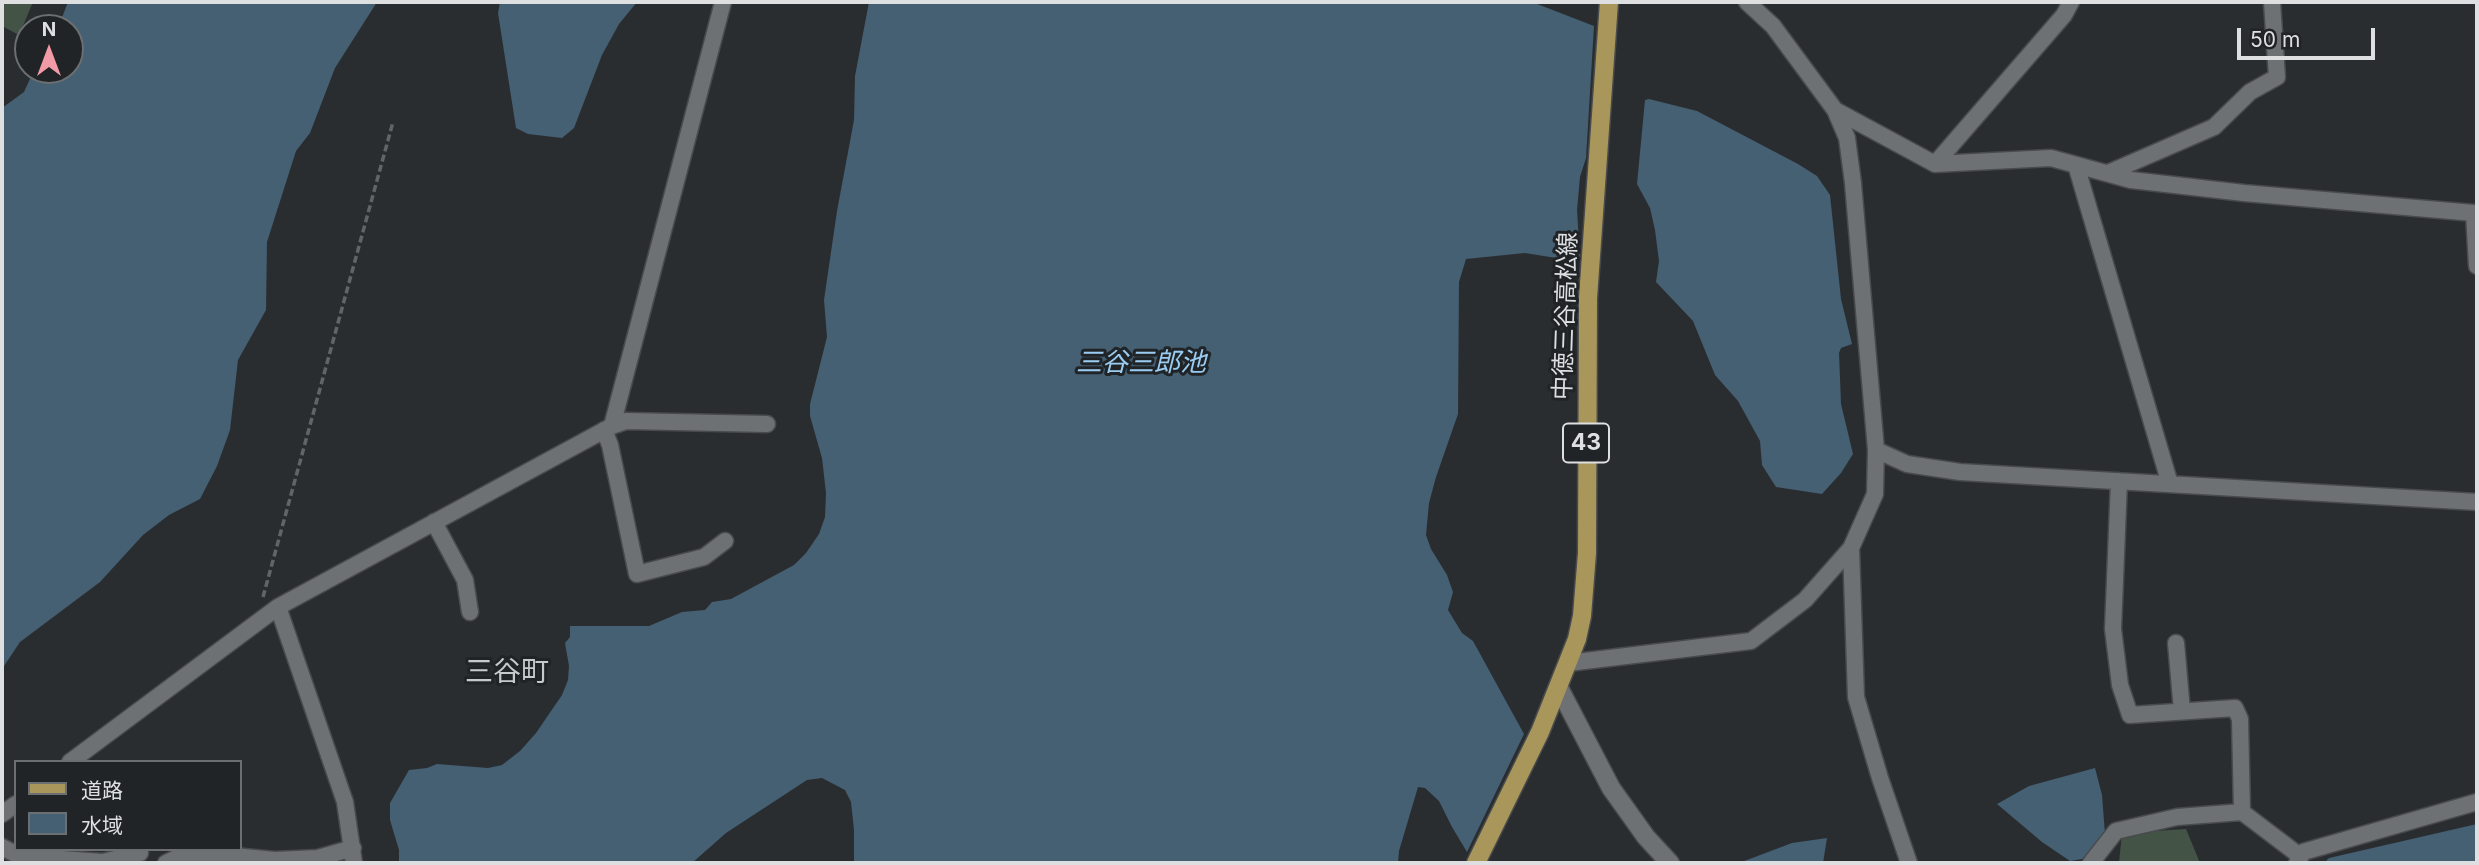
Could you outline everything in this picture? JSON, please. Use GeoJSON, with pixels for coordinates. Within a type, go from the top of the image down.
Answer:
{"type":"FeatureCollection","features":[{"type":"Feature","properties":{"kind":"main road","name":"中徳三谷高松線"},"geometry":{"type":"LineString","coordinates":[[1476,863],[1559,688],[1577,639],[1585,588],[1588,298],[1609,2]]}},
{"type":"Feature","properties":{"kind":"street"},"geometry":{"type":"LineString","coordinates":[[723,2],[608,428],[637,574],[704,557],[725,541]]}},
{"type":"Feature","properties":{"kind":"street"},"geometry":{"type":"LineString","coordinates":[[1568,663],[1751,641],[1805,600],[1851,548],[1875,494],[1876,450],[1847,138],[1835,110],[1773,26],[1747,2]]}},
{"type":"Feature","properties":{"kind":"street"},"geometry":{"type":"LineString","coordinates":[[1935,164],[2064,15],[2071,2]]}},
{"type":"Feature","properties":{"kind":"street"},"geometry":{"type":"LineString","coordinates":[[2108,173],[2214,127],[2250,92],[2277,77],[2272,2]]}},
{"type":"Feature","properties":{"kind":"street"},"geometry":{"type":"LineString","coordinates":[[1835,110],[1935,164],[2051,158],[2131,180],[2244,193],[2476,210],[2477,266]]}},
{"type":"Feature","properties":{"kind":"street"},"geometry":{"type":"LineString","coordinates":[[2076,165],[2170,484]]}},
{"type":"Feature","properties":{"kind":"street"},"geometry":{"type":"LineString","coordinates":[[73,760],[278,607],[608,428],[626,421],[767,424]]}},
{"type":"Feature","properties":{"kind":"street"},"geometry":{"type":"LineString","coordinates":[[1876,450],[1907,464],[1960,472],[2477,502]]}},
{"type":"Feature","properties":{"kind":"street"},"geometry":{"type":"LineString","coordinates":[[2119,481],[2113,629],[2120,685],[2130,715],[2235,708],[2240,719],[2242,812]]}},
{"type":"Feature","properties":{"kind":"street"},"geometry":{"type":"LineString","coordinates":[[434,522],[465,580],[470,612]]}},
{"type":"Feature","properties":{"kind":"street"},"geometry":{"type":"LineString","coordinates":[[1851,548],[1856,697],[1909,863]]}},
{"type":"Feature","properties":{"kind":"street"},"geometry":{"type":"LineString","coordinates":[[166,863],[183,856],[202,853],[275,860],[354,855],[345,802],[278,607]]}},
{"type":"Feature","properties":{"kind":"street"},"geometry":{"type":"LineString","coordinates":[[2176,643],[2182,711]]}},
{"type":"Feature","properties":{"kind":"street"},"geometry":{"type":"LineString","coordinates":[[1559,688],[1611,788],[1646,837],[1670,863]]}},
{"type":"Feature","properties":{"kind":"street"},"geometry":{"type":"LineString","coordinates":[[2091,863],[2116,831],[2177,817],[2242,812],[2299,860],[2303,852],[2477,802]]}},
{"type":"Feature","properties":{"kind":"street"},"geometry":{"type":"LineString","coordinates":[[2,847],[19,856],[103,862],[140,853]]}},
{"type":"Feature","properties":{"kind":"path"},"geometry":{"type":"LineString","coordinates":[[263,617],[262,599],[393,122]]}},
{"type":"Feature","properties":{"kind":"green space"},"geometry":{"type":"Polygon","coordinates":[[[2,2],[33,2],[28,14],[14,14],[14,32],[2,26],[2,2]]]}},
{"type":"Feature","properties":{"kind":"green space"},"geometry":{"type":"Polygon","coordinates":[[[2186,829],[2200,863],[2119,863],[2122,833],[2186,829]]]}},
{"type":"Feature","properties":{"kind":"water"},"geometry":{"type":"Polygon","coordinates":[[[68,2],[377,2],[335,68],[310,133],[296,151],[267,242],[266,310],[238,360],[230,430],[217,466],[200,499],[169,515],[143,535],[100,582],[20,642],[2,669],[2,108],[24,92],[28,84],[84,84],[84,14],[63,14],[68,2]]]}},
{"type":"Feature","properties":{"kind":"water"},"geometry":{"type":"Polygon","coordinates":[[[500,2],[637,2],[619,24],[602,55],[574,128],[562,138],[528,134],[516,128],[498,13],[500,2]]]}},
{"type":"Feature","properties":{"kind":"water","name":"三谷三郎池"},"geometry":{"type":"Polygon","coordinates":[[[869,2],[1532,2],[1594,26],[1586,158],[1580,177],[1577,210],[1580,258],[1575,261],[1525,253],[1466,259],[1459,282],[1458,414],[1429,503],[1426,535],[1453,592],[1448,610],[1462,633],[1473,641],[1524,734],[1467,852],[1439,801],[1425,788],[1418,787],[1398,863],[854,863],[851,802],[845,790],[822,778],[807,780],[726,833],[692,863],[399,863],[399,850],[390,820],[390,803],[409,770],[437,764],[488,768],[502,765],[520,751],[562,695],[568,680],[569,666],[565,643],[570,637],[570,626],[649,626],[682,612],[705,610],[712,602],[731,599],[794,565],[819,534],[825,517],[826,493],[822,458],[810,416],[810,404],[827,337],[824,300],[854,120],[855,76],[869,2]]]}},
{"type":"Feature","properties":{"kind":"water"},"geometry":{"type":"Polygon","coordinates":[[[1645,100],[1697,111],[1798,164],[1817,176],[1830,195],[1841,299],[1852,344],[1841,348],[1839,353],[1841,404],[1853,454],[1841,473],[1822,494],[1776,487],[1762,465],[1760,441],[1738,401],[1715,375],[1693,321],[1656,282],[1659,261],[1655,230],[1650,208],[1637,184],[1645,100]]]}},
{"type":"Feature","properties":{"kind":"water"},"geometry":{"type":"Polygon","coordinates":[[[2095,768],[2102,795],[2105,834],[2091,854],[2082,859],[2070,861],[2042,842],[1997,804],[2029,786],[2095,768]]]}},
{"type":"Feature","properties":{"kind":"water"},"geometry":{"type":"Polygon","coordinates":[[[2477,824],[2477,863],[2324,863],[2329,858],[2477,824]]]}},
{"type":"Feature","properties":{"kind":"water"},"geometry":{"type":"Polygon","coordinates":[[[1827,838],[1823,863],[1739,863],[1792,843],[1827,838]]]}},
{"type":"Feature","properties":{"kind":"district","name":"三谷町"},"geometry":{"type":"Point","coordinates":[507,673]}}]}
